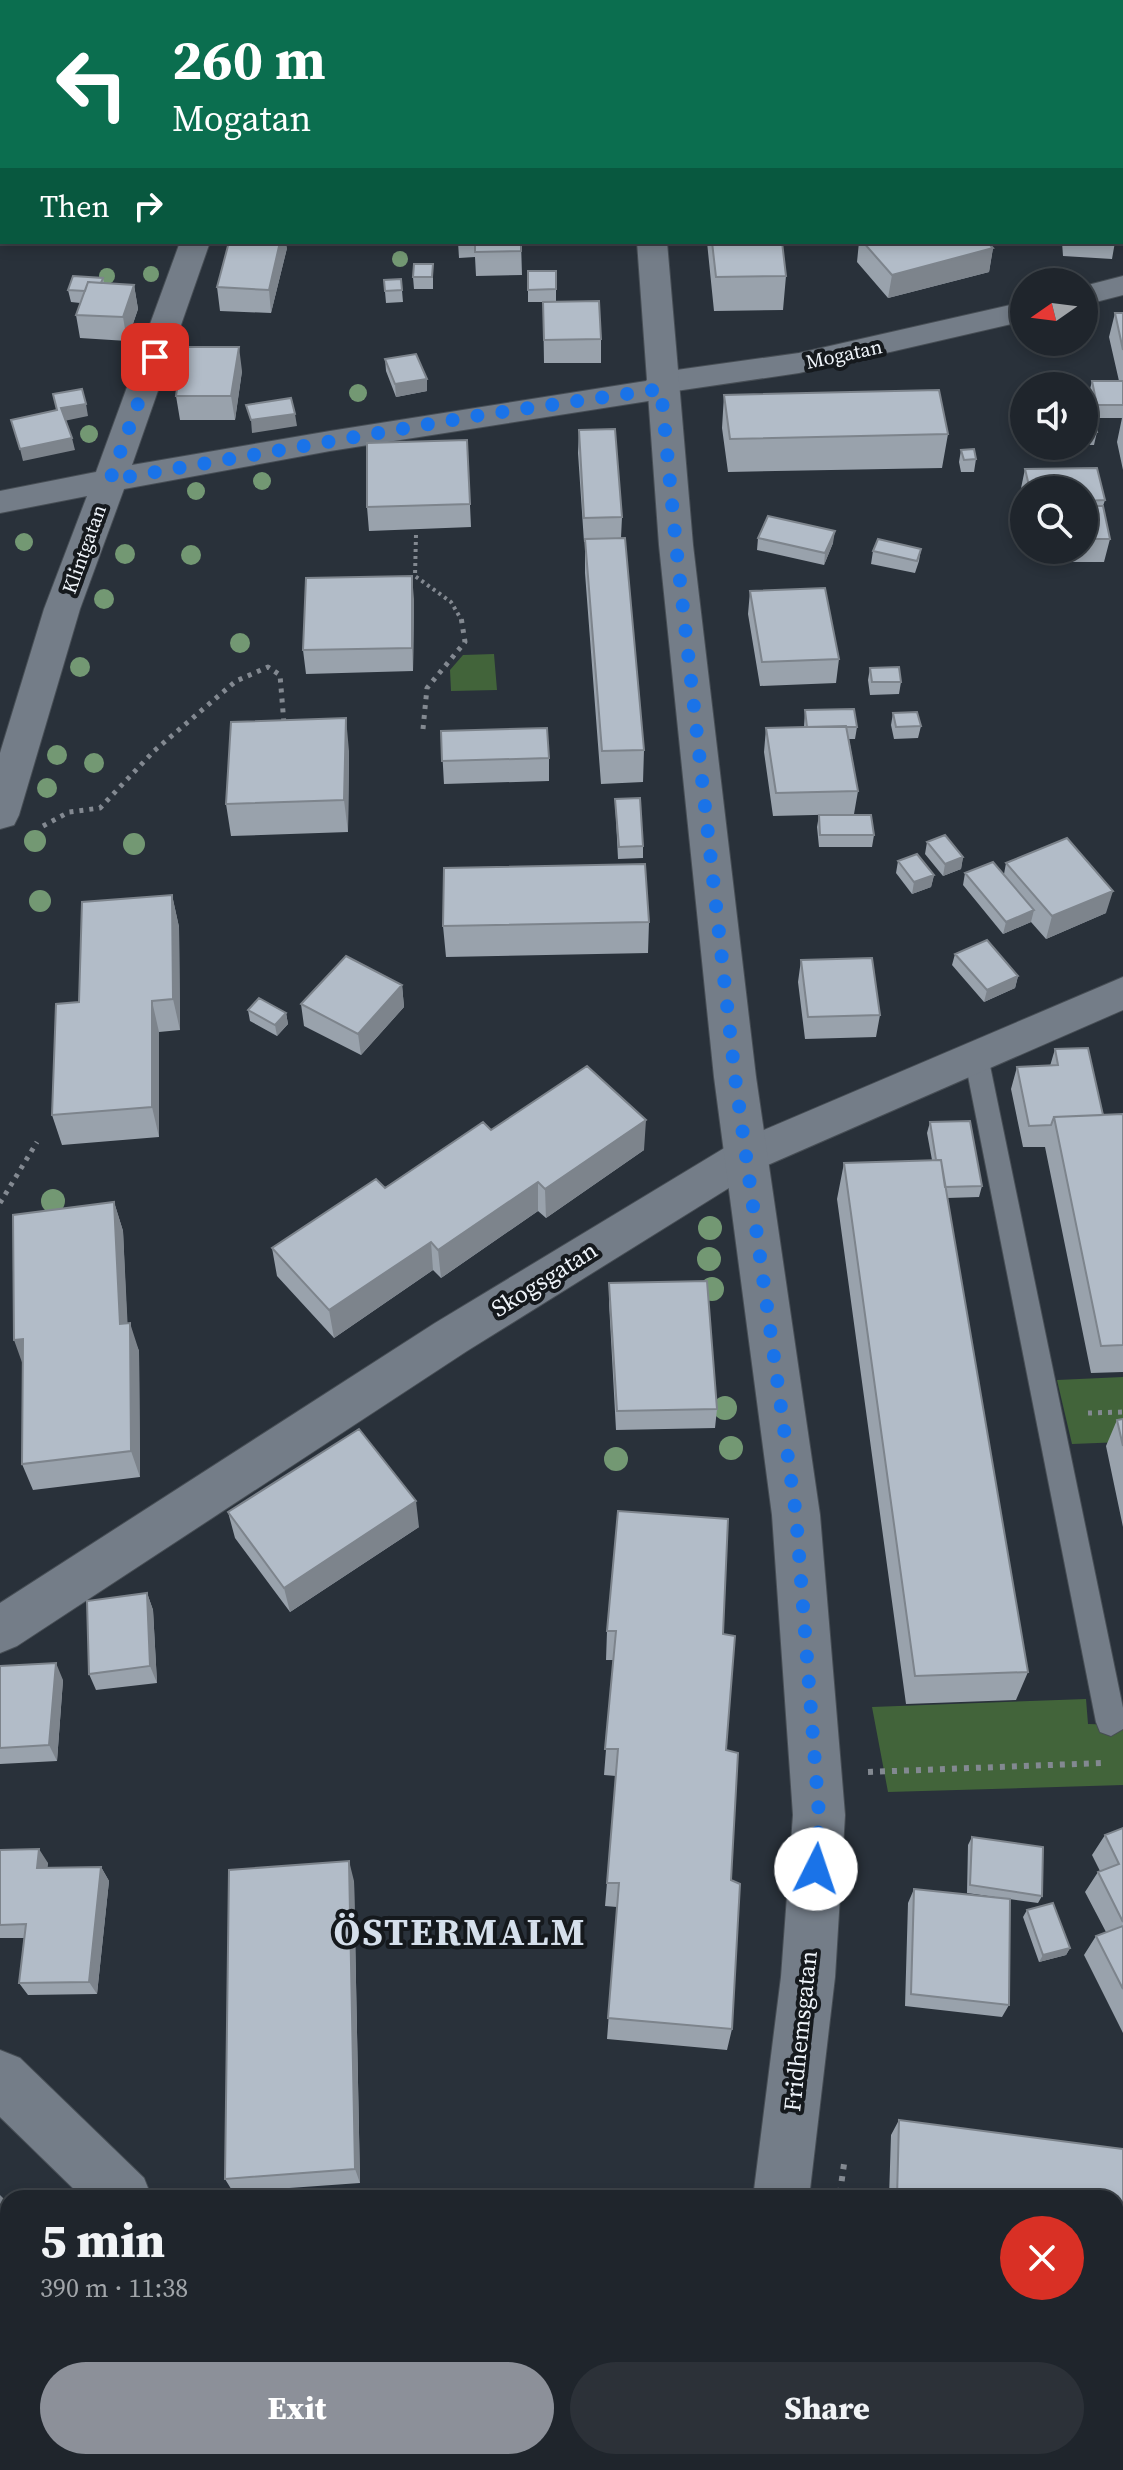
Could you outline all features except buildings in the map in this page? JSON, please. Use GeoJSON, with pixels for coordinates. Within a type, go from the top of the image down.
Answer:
{"type":"FeatureCollection","features":[{"type":"Feature","properties":{"kind":"street","name":"Klintgatan"},"geometry":{"type":"LineString","coordinates":[[0,815],[62,609],[194,244]]}},
{"type":"Feature","properties":{"kind":"street","name":"Fridhemsgatan"},"geometry":{"type":"LineString","coordinates":[[652,244],[676,545],[746,1156],[796,1515],[819,1815],[808,1977],[782,2190]]}},
{"type":"Feature","properties":{"kind":"street"},"geometry":{"type":"LineString","coordinates":[[1098,292],[1123,285]]}},
{"type":"Feature","properties":{"kind":"street","name":"Mogatan"},"geometry":{"type":"LineString","coordinates":[[0,502],[481,415],[843,356],[1010,314]]}},
{"type":"Feature","properties":{"kind":"street","name":"Skogsgatan"},"geometry":{"type":"LineString","coordinates":[[0,1630],[439,1344],[746,1156],[1123,993]]}},
{"type":"Feature","properties":{"kind":"street"},"geometry":{"type":"LineString","coordinates":[[0,2078],[116,2190]]}},
{"type":"Feature","properties":{"kind":"lane"},"geometry":{"type":"LineString","coordinates":[[976,1056],[1111,1722]]}},
{"type":"Feature","properties":{"kind":"path"},"geometry":{"type":"LineString","coordinates":[[416,535],[415,576],[458,606],[465,622],[465,642],[427,688],[423,729]]}},
{"type":"Feature","properties":{"kind":"path"},"geometry":{"type":"LineString","coordinates":[[38,828],[69,812],[100,808],[154,751],[236,681],[259,669],[268,667],[280,675],[285,733]]}},
{"type":"Feature","properties":{"kind":"path"},"geometry":{"type":"LineString","coordinates":[[0,1203],[37,1142]]}},
{"type":"Feature","properties":{"kind":"path"},"geometry":{"type":"LineString","coordinates":[[863,1773],[1108,1763]]}},
{"type":"Feature","properties":{"kind":"green space"},"geometry":{"type":"Polygon","coordinates":[[[494,654],[497,690],[451,691],[450,670],[463,655],[494,654]]]}},
{"type":"Feature","properties":{"kind":"green space"},"geometry":{"type":"Polygon","coordinates":[[[1123,1377],[1123,1442],[1072,1444],[1057,1380],[1123,1377]]]}},
{"type":"Feature","properties":{"kind":"green space"},"geometry":{"type":"Polygon","coordinates":[[[1086,1699],[1088,1724],[1123,1725],[1123,1785],[888,1792],[872,1707],[1086,1699]]]}},
{"type":"Feature","properties":{"kind":"district","name":"ÖSTERMALM"},"geometry":{"type":"Point","coordinates":[460,1932]}},
{"type":"Feature","properties":{"kind":"route"},"geometry":{"type":"LineString","coordinates":[[155,357],[110,480],[481,415],[661,389],[735,1077],[796,1515],[819,1815],[816,1869]]}}]}
